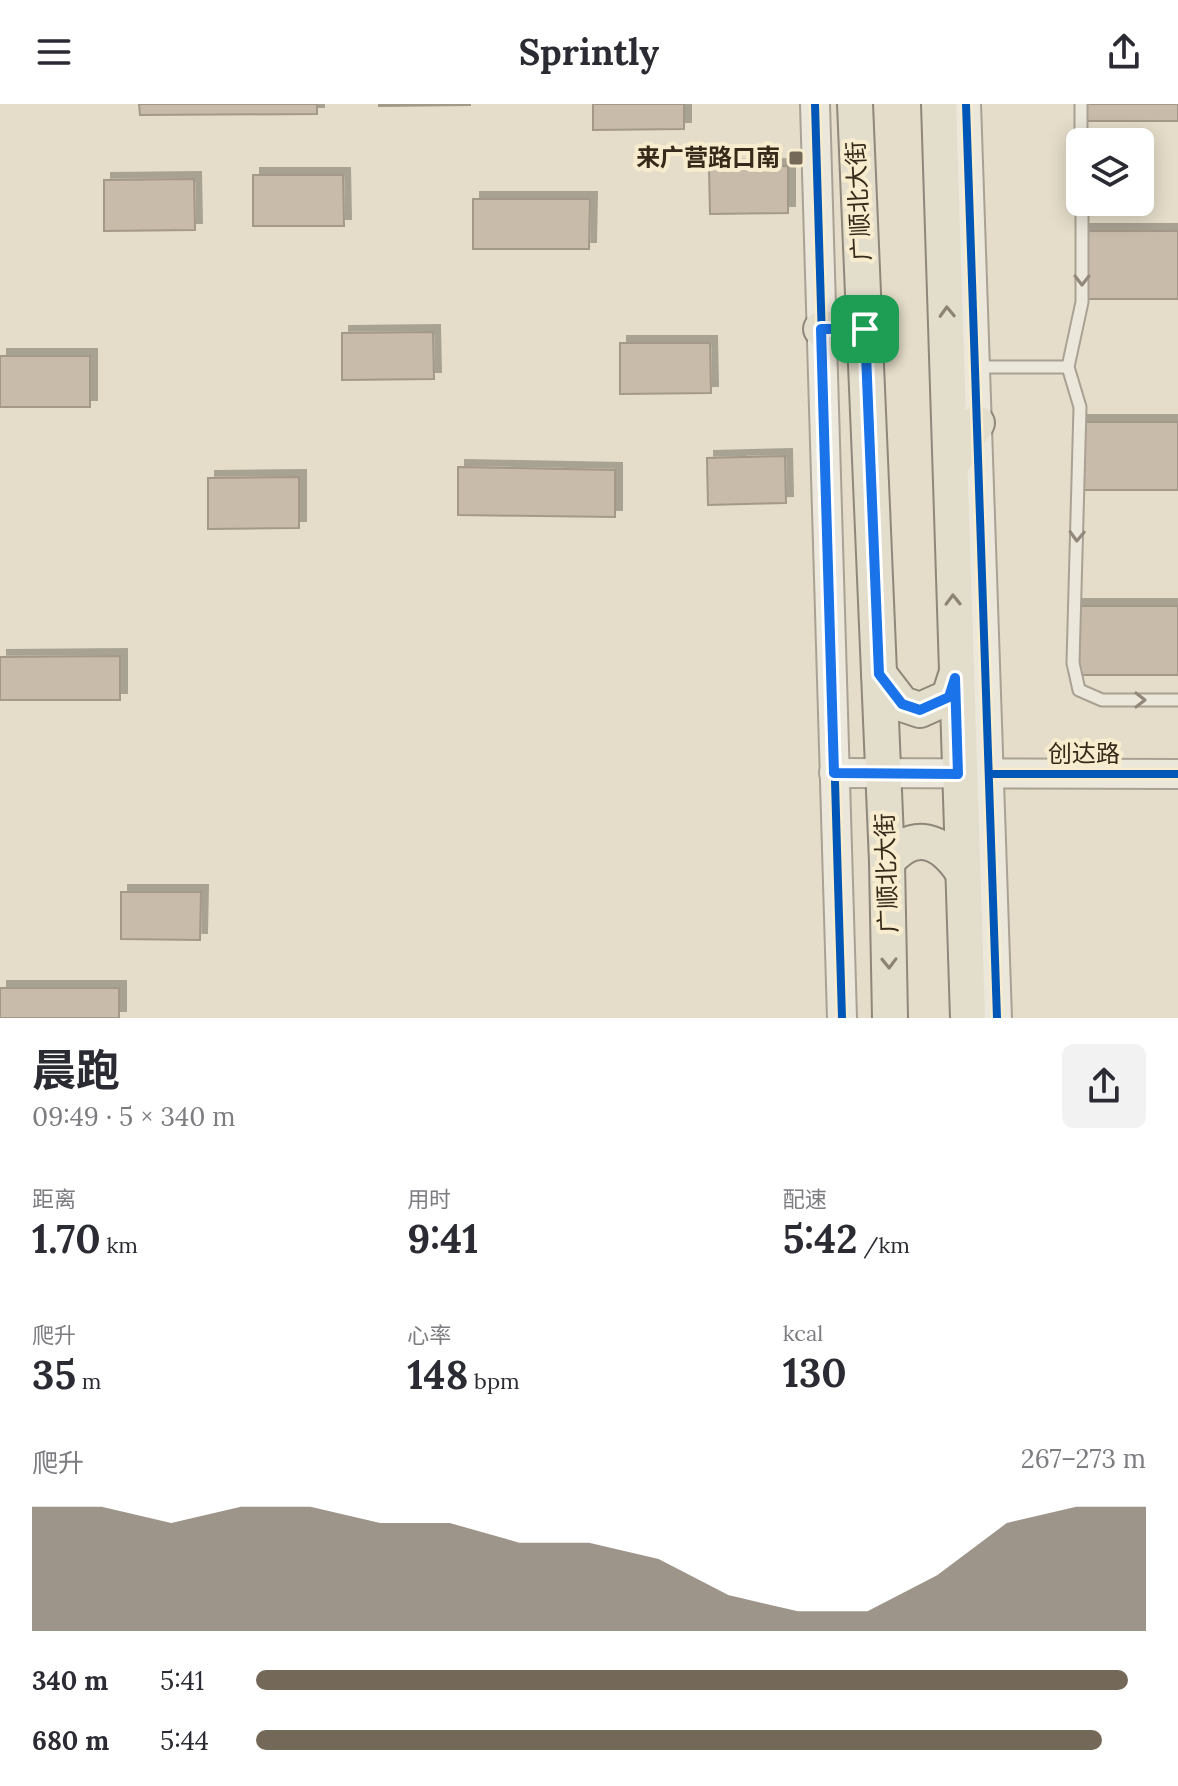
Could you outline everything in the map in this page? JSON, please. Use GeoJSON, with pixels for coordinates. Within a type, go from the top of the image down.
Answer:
{"type":"FeatureCollection","features":[{"type":"Feature","properties":{"kind":"main road","name":"广顺北大街"},"geometry":{"type":"LineString","coordinates":[[855,104],[884,773],[890,1018]]}},
{"type":"Feature","properties":{"kind":"main road"},"geometry":{"type":"LineString","coordinates":[[939,104],[962,367],[951,466],[955,678],[974,774],[962,871],[968,1018]]}},
{"type":"Feature","properties":{"kind":"main road"},"geometry":{"type":"LineString","coordinates":[[821,329],[865,329]]}},
{"type":"Feature","properties":{"kind":"main road"},"geometry":{"type":"LineString","coordinates":[[951,466],[977,423]]}},
{"type":"Feature","properties":{"kind":"main road"},"geometry":{"type":"LineString","coordinates":[[879,674],[902,704],[920,710],[949,697],[955,678]]}},
{"type":"Feature","properties":{"kind":"main road"},"geometry":{"type":"LineString","coordinates":[[887,862],[907,845],[928,842],[951,855],[962,871]]}},
{"type":"Feature","properties":{"kind":"street"},"geometry":{"type":"LineString","coordinates":[[815,104],[842,1018]]}},
{"type":"Feature","properties":{"kind":"street"},"geometry":{"type":"LineString","coordinates":[[966,104],[962,367],[977,423],[974,774],[997,1018]]}},
{"type":"Feature","properties":{"kind":"street","name":"创达路"},"geometry":{"type":"LineString","coordinates":[[834,773],[1178,774]]}},
{"type":"Feature","properties":{"kind":"lane"},"geometry":{"type":"LineString","coordinates":[[1081,104],[1081,128]]}},
{"type":"Feature","properties":{"kind":"lane"},"geometry":{"type":"LineString","coordinates":[[1082,216],[1082,302],[1068,367],[1080,407],[1073,663],[1079,690],[1102,700],[1178,700]]}},
{"type":"Feature","properties":{"kind":"lane"},"geometry":{"type":"LineString","coordinates":[[962,367],[1068,367]]}},
{"type":"Feature","properties":{"kind":"building"},"geometry":{"type":"Polygon","coordinates":[[[139,104],[317,104],[317,114],[140,115],[139,104]]]}},
{"type":"Feature","properties":{"kind":"building"},"geometry":{"type":"Polygon","coordinates":[[[470,104],[470,105],[379,106],[470,104]]]}},
{"type":"Feature","properties":{"kind":"building"},"geometry":{"type":"Polygon","coordinates":[[[593,104],[684,104],[684,129],[593,130],[593,104]]]}},
{"type":"Feature","properties":{"kind":"building"},"geometry":{"type":"Polygon","coordinates":[[[1081,104],[1178,104],[1178,121],[1081,121],[1081,104]]]}},
{"type":"Feature","properties":{"kind":"building"},"geometry":{"type":"Polygon","coordinates":[[[788,166],[788,213],[710,214],[709,167],[788,166]]]}},
{"type":"Feature","properties":{"kind":"building"},"geometry":{"type":"Polygon","coordinates":[[[253,175],[343,175],[344,226],[253,226],[253,175]]]}},
{"type":"Feature","properties":{"kind":"building"},"geometry":{"type":"Polygon","coordinates":[[[194,179],[195,230],[104,231],[104,180],[194,179]]]}},
{"type":"Feature","properties":{"kind":"building"},"geometry":{"type":"Polygon","coordinates":[[[473,199],[590,199],[589,249],[473,249],[473,199]]]}},
{"type":"Feature","properties":{"kind":"building"},"geometry":{"type":"Polygon","coordinates":[[[1078,231],[1178,231],[1178,299],[1078,299],[1078,231]]]}},
{"type":"Feature","properties":{"kind":"building"},"geometry":{"type":"Polygon","coordinates":[[[433,332],[434,379],[342,380],[342,333],[433,332]]]}},
{"type":"Feature","properties":{"kind":"building"},"geometry":{"type":"Polygon","coordinates":[[[620,343],[710,343],[711,393],[620,394],[620,343]]]}},
{"type":"Feature","properties":{"kind":"building"},"geometry":{"type":"Polygon","coordinates":[[[0,356],[90,356],[90,407],[0,407],[0,356]]]}},
{"type":"Feature","properties":{"kind":"building"},"geometry":{"type":"Polygon","coordinates":[[[1078,422],[1178,422],[1178,490],[1078,490],[1078,422]]]}},
{"type":"Feature","properties":{"kind":"building"},"geometry":{"type":"Polygon","coordinates":[[[785,456],[786,503],[708,505],[707,458],[785,456]]]}},
{"type":"Feature","properties":{"kind":"building"},"geometry":{"type":"Polygon","coordinates":[[[458,467],[615,470],[615,517],[458,515],[458,467]]]}},
{"type":"Feature","properties":{"kind":"building"},"geometry":{"type":"Polygon","coordinates":[[[299,477],[299,528],[208,529],[208,478],[299,477]]]}},
{"type":"Feature","properties":{"kind":"building"},"geometry":{"type":"Polygon","coordinates":[[[1072,606],[1178,606],[1178,675],[1072,675],[1072,606]]]}},
{"type":"Feature","properties":{"kind":"building"},"geometry":{"type":"Polygon","coordinates":[[[120,656],[120,700],[0,700],[0,657],[120,656]]]}},
{"type":"Feature","properties":{"kind":"building"},"geometry":{"type":"Polygon","coordinates":[[[121,892],[201,892],[200,940],[121,939],[121,892]]]}},
{"type":"Feature","properties":{"kind":"building"},"geometry":{"type":"Polygon","coordinates":[[[0,988],[119,988],[119,1018],[0,1018],[0,988]]]}},
{"type":"Feature","properties":{"kind":"cycle path"},"geometry":{"type":"LineString","coordinates":[[815,104],[842,1018]]}},
{"type":"Feature","properties":{"kind":"cycle path"},"geometry":{"type":"LineString","coordinates":[[966,104],[997,1018]]}},
{"type":"Feature","properties":{"kind":"cycle path"},"geometry":{"type":"LineString","coordinates":[[989,774],[1178,774]]}},
{"type":"Feature","properties":{"kind":"place","name":"来广营路口南"},"geometry":{"type":"Point","coordinates":[796,158]}},
{"type":"Feature","properties":{"kind":"route"},"geometry":{"type":"LineString","coordinates":[[821,329],[865,329],[879,674],[902,704],[920,710],[935,706],[949,697],[955,678],[958,774],[834,773],[821,329]]}}]}
